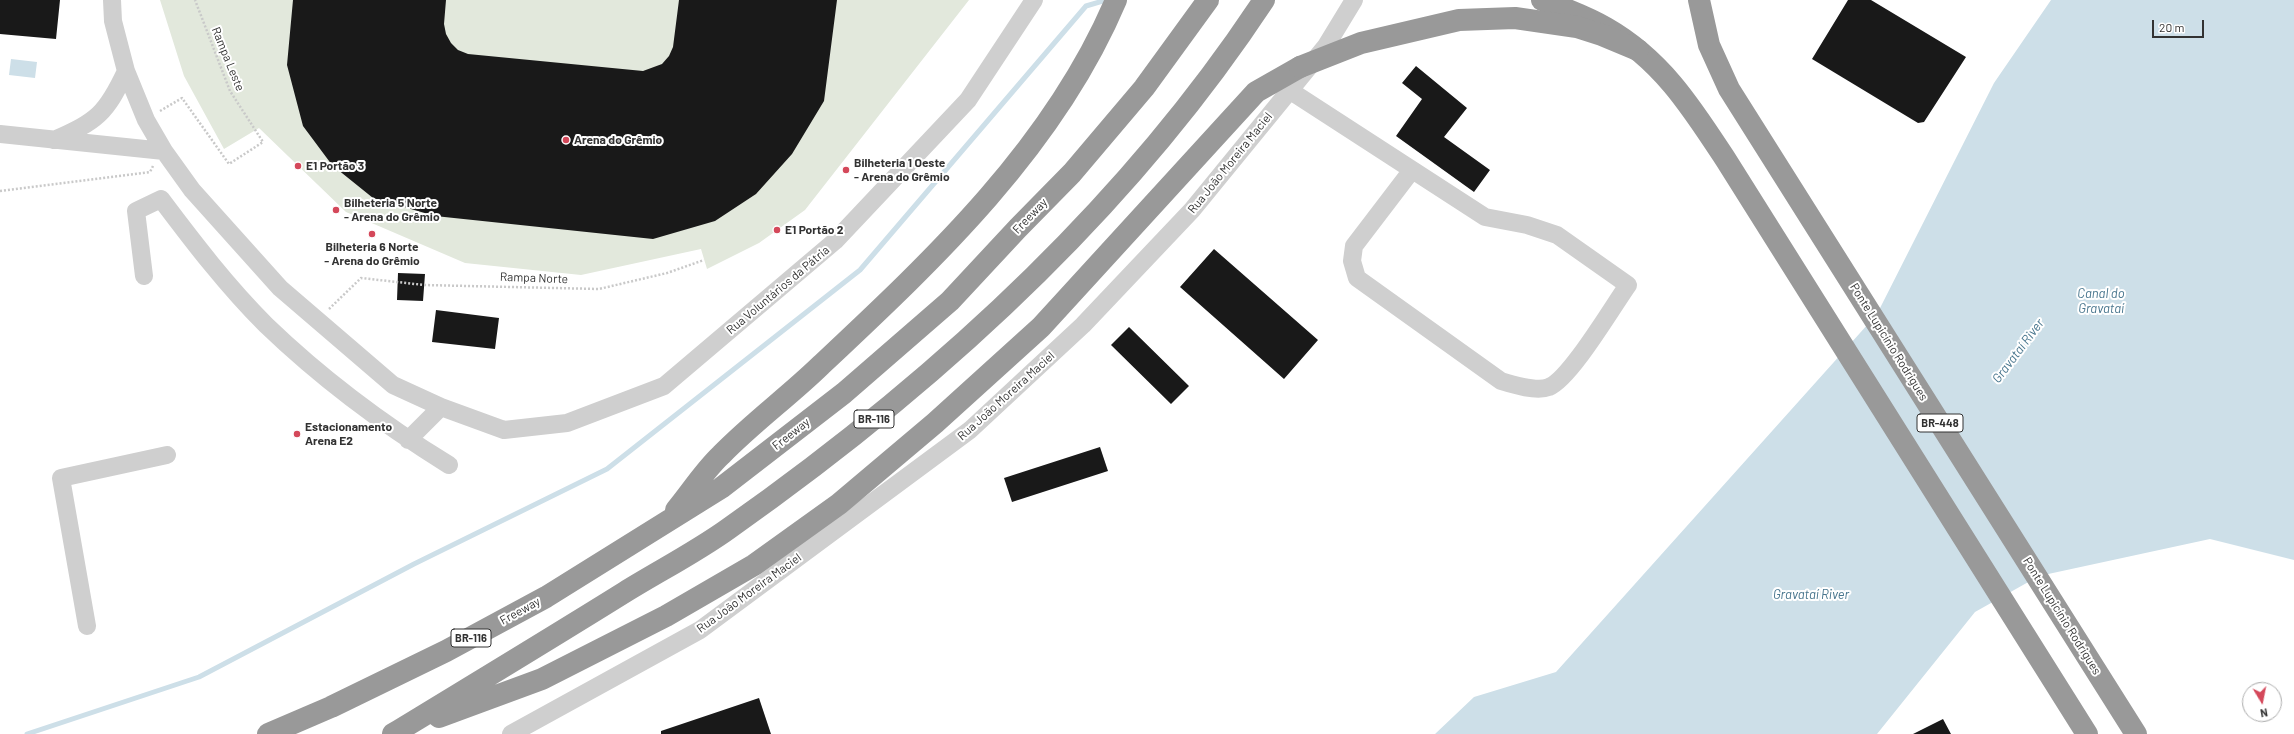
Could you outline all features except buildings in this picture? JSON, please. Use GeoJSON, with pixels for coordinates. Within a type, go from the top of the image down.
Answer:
{"type":"FeatureCollection","features":[{"type":"Feature","properties":{"kind":"highway"},"geometry":{"type":"LineString","coordinates":[[665,524],[720,455],[819,367],[921,268],[988,199],[1040,134],[1086,60],[1116,0]]}},
{"type":"Feature","properties":{"kind":"highway","name":"Freeway"},"geometry":{"type":"LineString","coordinates":[[268,734],[331,707],[446,651],[546,597],[721,488],[844,393],[950,301],[1072,173],[1144,88],[1208,0]]}},
{"type":"Feature","properties":{"kind":"highway","name":"BR-116"},"geometry":{"type":"LineString","coordinates":[[394,734],[726,530],[915,387],[1049,263],[1108,202],[1162,140],[1264,0]]}},
{"type":"Feature","properties":{"kind":"highway"},"geometry":{"type":"LineString","coordinates":[[1542,0],[1580,14],[1606,28],[1638,50]]}},
{"type":"Feature","properties":{"kind":"highway","name":"Ponte Lupicínio Rodrigues"},"geometry":{"type":"LineString","coordinates":[[1699,0],[1708,38],[1729,89],[2136,734]]}},
{"type":"Feature","properties":{"kind":"highway"},"geometry":{"type":"LineString","coordinates":[[394,734],[542,679],[666,616],[754,566],[839,504],[935,423],[1041,327],[1256,92],[1294,71],[1361,43],[1459,20],[1515,18],[1576,27],[1602,35],[1638,50]]}},
{"type":"Feature","properties":{"kind":"highway","name":"BR-448"},"geometry":{"type":"LineString","coordinates":[[1638,50],[1656,65],[1681,93],[1726,160],[2087,733]]}},
{"type":"Feature","properties":{"kind":"street","name":"Rua Voluntários da Pátria"},"geometry":{"type":"LineString","coordinates":[[112,0],[113,21],[126,71],[146,120],[164,151],[192,190],[275,282],[393,385],[441,407],[504,430],[567,422],[664,386],[835,241],[968,100],[1034,0]]}},
{"type":"Feature","properties":{"kind":"street","name":"Rua João Moreira Maciel"},"geometry":{"type":"LineString","coordinates":[[511,734],[700,630],[970,430],[1083,325],[1192,210],[1326,46],[1354,0]]}},
{"type":"Feature","properties":{"kind":"street"},"geometry":{"type":"LineString","coordinates":[[54,141],[86,126],[107,107],[126,71]]}},
{"type":"Feature","properties":{"kind":"street"},"geometry":{"type":"LineString","coordinates":[[1289,90],[1485,217],[1527,225],[1557,235],[1628,285],[1566,374],[1549,387],[1522,388],[1501,381],[1357,278],[1352,261],[1354,246],[1412,170]]}},
{"type":"Feature","properties":{"kind":"street"},"geometry":{"type":"LineString","coordinates":[[0,134],[54,141],[164,151]]}},
{"type":"Feature","properties":{"kind":"street"},"geometry":{"type":"LineString","coordinates":[[144,276],[136,211],[161,199],[198,249],[266,324],[297,353],[408,440],[449,465]]}},
{"type":"Feature","properties":{"kind":"street"},"geometry":{"type":"LineString","coordinates":[[408,440],[441,407]]}},
{"type":"Feature","properties":{"kind":"street"},"geometry":{"type":"LineString","coordinates":[[87,626],[61,478],[168,455]]}},
{"type":"Feature","properties":{"kind":"path","name":"Rampa Leste"},"geometry":{"type":"LineString","coordinates":[[146,120],[182,98],[229,164],[263,142],[230,91],[195,0]]}},
{"type":"Feature","properties":{"kind":"path"},"geometry":{"type":"LineString","coordinates":[[0,191],[150,172],[164,151]]}},
{"type":"Feature","properties":{"kind":"path","name":"Rampa Norte"},"geometry":{"type":"LineString","coordinates":[[318,320],[360,278],[424,285],[599,289],[667,273],[704,260]]}},
{"type":"Feature","properties":{"kind":"shaded area","name":"Arena do Grêmio"},"geometry":{"type":"Polygon","coordinates":[[[160,0],[969,0],[805,210],[759,243],[707,269],[701,249],[581,275],[465,263],[346,212],[259,128],[224,149],[184,76],[160,0]]]}},
{"type":"Feature","properties":{"kind":"water","name":"Canal do Gravataí"},"geometry":{"type":"Polygon","coordinates":[[[2051,0],[2294,0],[2294,560],[2210,539],[2039,576],[1975,612],[1877,734],[1435,734],[1474,697],[1556,672],[1877,314],[1994,83],[2051,0]]]}},
{"type":"Feature","properties":{"kind":"water"},"geometry":{"type":"Polygon","coordinates":[[[11,59],[37,62],[35,78],[9,75],[11,59]]]}},
{"type":"Feature","properties":{"kind":"waterway"},"geometry":{"type":"LineString","coordinates":[[27,734],[199,677],[414,564],[607,469],[860,270],[1086,6],[1106,0]]}},
{"type":"Feature","properties":{"kind":"place","name":"Arena do Grêmio"},"geometry":{"type":"Point","coordinates":[566,140]}},
{"type":"Feature","properties":{"kind":"place","name":"E1 Portão 3"},"geometry":{"type":"Point","coordinates":[298,166]}},
{"type":"Feature","properties":{"kind":"place","name":"Bilheteria 1 Oeste - Arena do Grêmio"},"geometry":{"type":"Point","coordinates":[846,170]}},
{"type":"Feature","properties":{"kind":"place","name":"Bilheteria 5 Norte - Arena do Grêmio"},"geometry":{"type":"Point","coordinates":[336,210]}},
{"type":"Feature","properties":{"kind":"place","name":"E1 Portão 2"},"geometry":{"type":"Point","coordinates":[777,230]}},
{"type":"Feature","properties":{"kind":"place","name":"Bilheteria 6 Norte - Arena do Grêmio"},"geometry":{"type":"Point","coordinates":[372,234]}},
{"type":"Feature","properties":{"kind":"place","name":"Estacionamento Arena E2"},"geometry":{"type":"Point","coordinates":[297,434]}},
{"type":"Feature","properties":{"kind":"water label","name":"Gravataí River"},"geometry":{"type":"Point","coordinates":[2018,351]}},
{"type":"Feature","properties":{"kind":"water label","name":"Gravataí River"},"geometry":{"type":"Point","coordinates":[1811,595]}}]}
